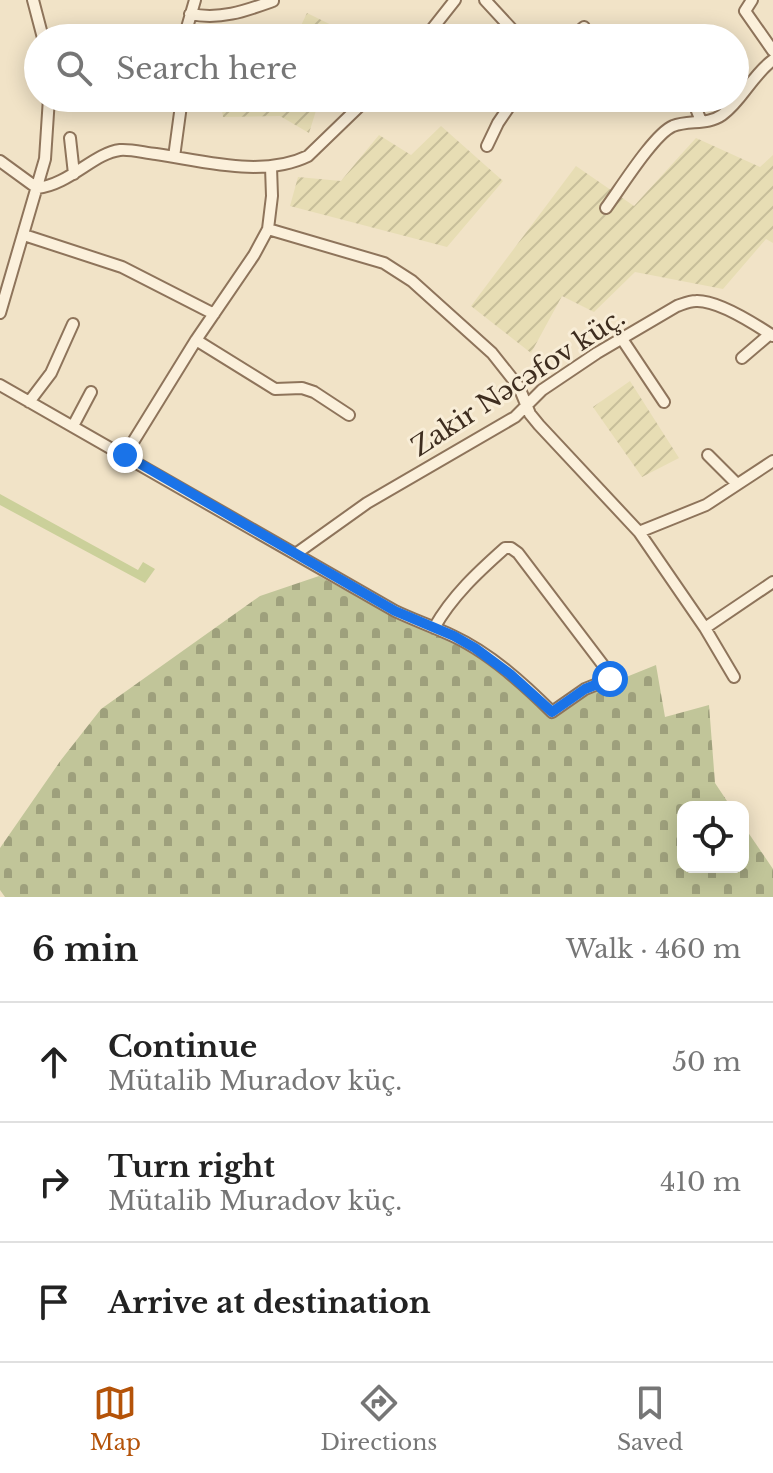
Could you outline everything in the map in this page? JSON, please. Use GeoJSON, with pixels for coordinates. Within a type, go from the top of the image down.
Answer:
{"type":"FeatureCollection","features":[{"type":"Feature","properties":{"kind":"street"},"geometry":{"type":"LineString","coordinates":[[33,0],[39,24]]}},
{"type":"Feature","properties":{"kind":"street"},"geometry":{"type":"LineString","coordinates":[[188,24],[195,0]]}},
{"type":"Feature","properties":{"kind":"street"},"geometry":{"type":"LineString","coordinates":[[436,24],[455,0]]}},
{"type":"Feature","properties":{"kind":"street"},"geometry":{"type":"LineString","coordinates":[[485,0],[507,24]]}},
{"type":"Feature","properties":{"kind":"street"},"geometry":{"type":"LineString","coordinates":[[752,0],[745,11],[773,51]]}},
{"type":"Feature","properties":{"kind":"street"},"geometry":{"type":"LineString","coordinates":[[190,14],[204,17],[238,14],[273,1]]}},
{"type":"Feature","properties":{"kind":"street"},"geometry":{"type":"LineString","coordinates":[[749,83],[773,60]]}},
{"type":"Feature","properties":{"kind":"street"},"geometry":{"type":"LineString","coordinates":[[0,313],[46,153],[48,112]]}},
{"type":"Feature","properties":{"kind":"street"},"geometry":{"type":"LineString","coordinates":[[174,157],[180,112]]}},
{"type":"Feature","properties":{"kind":"street"},"geometry":{"type":"LineString","coordinates":[[37,188],[56,183],[120,150],[271,167],[296,161],[308,156],[354,112]]}},
{"type":"Feature","properties":{"kind":"street"},"geometry":{"type":"LineString","coordinates":[[487,146],[505,112]]}},
{"type":"Feature","properties":{"kind":"street"},"geometry":{"type":"LineString","coordinates":[[697,112],[701,121]]}},
{"type":"Feature","properties":{"kind":"street"},"geometry":{"type":"LineString","coordinates":[[606,208],[665,131],[674,126],[714,120],[726,112]]}},
{"type":"Feature","properties":{"kind":"street"},"geometry":{"type":"LineString","coordinates":[[70,138],[74,174]]}},
{"type":"Feature","properties":{"kind":"street"},"geometry":{"type":"LineString","coordinates":[[0,161],[37,188]]}},
{"type":"Feature","properties":{"kind":"street"},"geometry":{"type":"LineString","coordinates":[[125,455],[268,229],[272,196],[271,167]]}},
{"type":"Feature","properties":{"kind":"street"},"geometry":{"type":"LineString","coordinates":[[268,229],[384,263],[412,281],[492,353],[519,387],[539,425],[639,532],[705,628],[734,677]]}},
{"type":"Feature","properties":{"kind":"street"},"geometry":{"type":"LineString","coordinates":[[24,235],[122,267],[214,314]]}},
{"type":"Feature","properties":{"kind":"street","name":"Zakir Nəcəfov küç."},"geometry":{"type":"LineString","coordinates":[[297,553],[367,503],[515,417],[542,390],[677,306],[699,301],[746,320],[772,335]]}},
{"type":"Feature","properties":{"kind":"street"},"geometry":{"type":"LineString","coordinates":[[29,402],[51,373],[73,324]]}},
{"type":"Feature","properties":{"kind":"street"},"geometry":{"type":"LineString","coordinates":[[742,358],[772,335]]}},
{"type":"Feature","properties":{"kind":"street"},"geometry":{"type":"LineString","coordinates":[[622,339],[664,402]]}},
{"type":"Feature","properties":{"kind":"street"},"geometry":{"type":"LineString","coordinates":[[196,340],[275,389],[302,388],[314,392],[349,415]]}},
{"type":"Feature","properties":{"kind":"street"},"geometry":{"type":"LineString","coordinates":[[0,385],[395,611],[475,648],[552,712],[585,689],[610,679],[603,665],[518,553],[511,548],[505,548],[473,577],[434,628]]}},
{"type":"Feature","properties":{"kind":"street"},"geometry":{"type":"LineString","coordinates":[[73,426],[91,392]]}},
{"type":"Feature","properties":{"kind":"street"},"geometry":{"type":"LineString","coordinates":[[708,455],[737,484]]}},
{"type":"Feature","properties":{"kind":"street"},"geometry":{"type":"LineString","coordinates":[[639,532],[706,505],[773,461]]}},
{"type":"Feature","properties":{"kind":"street"},"geometry":{"type":"LineString","coordinates":[[705,628],[773,582]]}},
{"type":"Feature","properties":{"kind":"shaded area"},"geometry":{"type":"Polygon","coordinates":[[[307,13],[329,24],[302,24],[307,13]]]}},
{"type":"Feature","properties":{"kind":"shaded area"},"geometry":{"type":"Polygon","coordinates":[[[222,112],[316,112],[309,133],[280,116],[223,117],[222,112]]]}},
{"type":"Feature","properties":{"kind":"shaded area"},"geometry":{"type":"Polygon","coordinates":[[[441,126],[503,181],[447,247],[290,206],[298,177],[341,181],[379,135],[411,155],[441,126]]]}},
{"type":"Feature","properties":{"kind":"shaded area"},"geometry":{"type":"Polygon","coordinates":[[[696,138],[760,167],[773,155],[773,243],[766,239],[723,289],[635,272],[594,312],[562,296],[531,353],[471,306],[576,166],[634,206],[696,138]]]}},
{"type":"Feature","properties":{"kind":"shaded area"},"geometry":{"type":"Polygon","coordinates":[[[630,381],[679,458],[642,477],[593,407],[630,381]]]}},
{"type":"Feature","properties":{"kind":"green space"},"geometry":{"type":"Polygon","coordinates":[[[0,494],[138,570],[143,562],[155,569],[145,583],[0,505],[0,494]]]}},
{"type":"Feature","properties":{"kind":"green space"},"geometry":{"type":"Polygon","coordinates":[[[319,576],[405,622],[462,646],[511,681],[552,718],[584,694],[656,665],[665,717],[709,705],[715,783],[727,801],[677,801],[677,873],[749,873],[749,834],[773,869],[773,897],[5,897],[0,890],[0,848],[101,709],[260,596],[319,576]]]}},
{"type":"Feature","properties":{"kind":"route"},"geometry":{"type":"LineString","coordinates":[[125,455],[395,611],[475,648],[552,712],[585,689],[610,679]]}}]}
